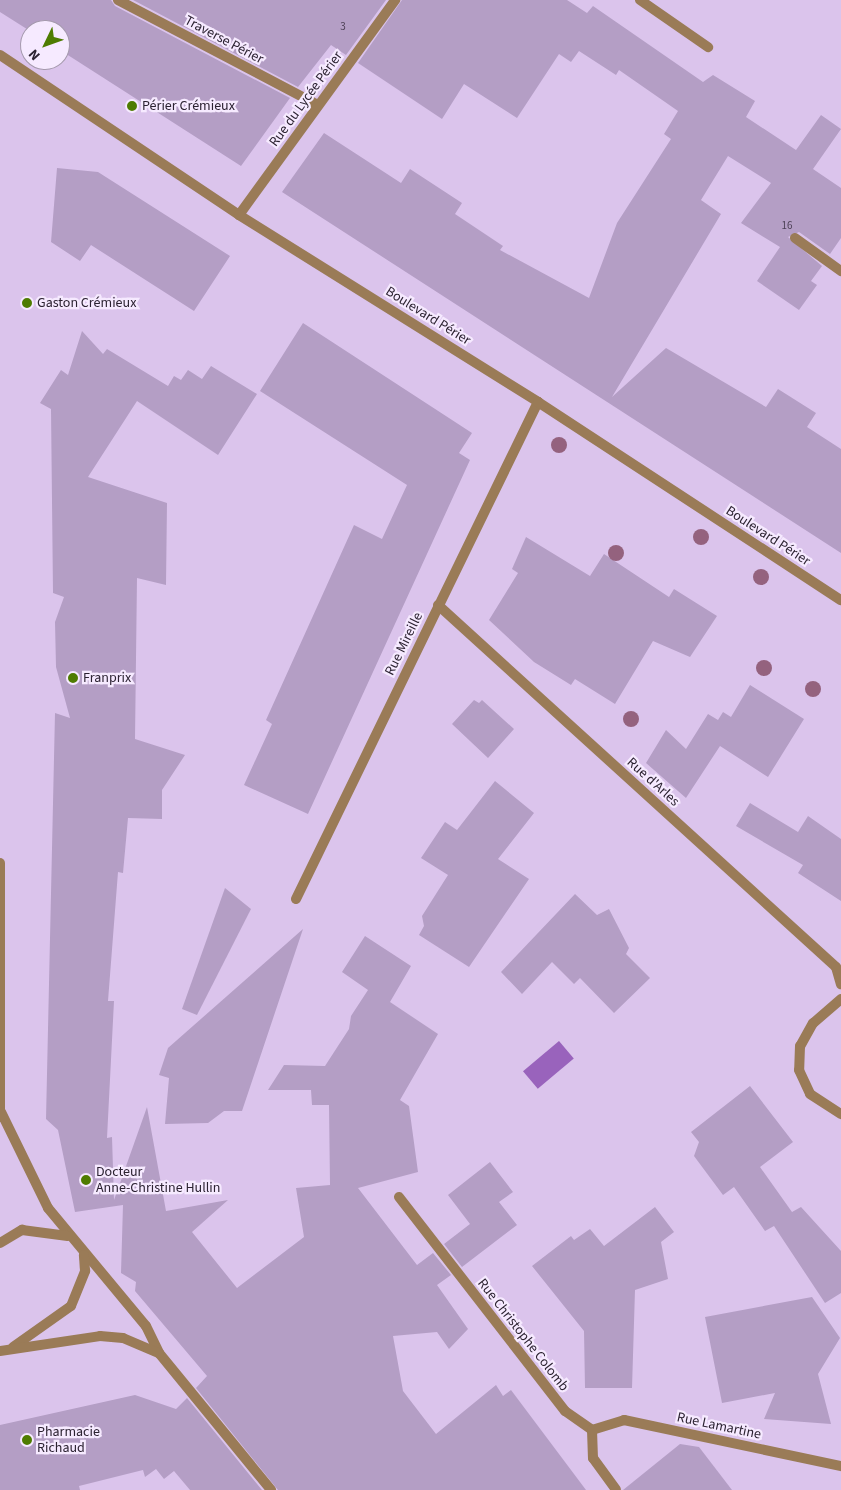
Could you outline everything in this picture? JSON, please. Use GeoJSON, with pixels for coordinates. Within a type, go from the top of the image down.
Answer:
{"type":"FeatureCollection","features":[{"type":"Feature","properties":{"kind":"street","name":"Traverse Périer"},"geometry":{"type":"LineString","coordinates":[[118,0],[318,105]]}},
{"type":"Feature","properties":{"kind":"street","name":"Rue du Lycée Périer"},"geometry":{"type":"LineString","coordinates":[[239,214],[395,0]]}},
{"type":"Feature","properties":{"kind":"street"},"geometry":{"type":"LineString","coordinates":[[640,0],[708,46]]}},
{"type":"Feature","properties":{"kind":"street","name":"Boulevard Périer"},"geometry":{"type":"LineString","coordinates":[[0,55],[239,214],[538,402],[841,600]]}},
{"type":"Feature","properties":{"kind":"street"},"geometry":{"type":"LineString","coordinates":[[795,238],[841,271]]}},
{"type":"Feature","properties":{"kind":"street","name":"Rue Mireille"},"geometry":{"type":"LineString","coordinates":[[296,899],[538,402]]}},
{"type":"Feature","properties":{"kind":"street","name":"Rue d'Arles"},"geometry":{"type":"LineString","coordinates":[[438,605],[836,967],[841,984]]}},
{"type":"Feature","properties":{"kind":"street"},"geometry":{"type":"LineString","coordinates":[[0,863],[0,1117],[45,1202],[68,1236],[146,1326],[159,1353],[271,1490]]}},
{"type":"Feature","properties":{"kind":"street"},"geometry":{"type":"LineString","coordinates":[[841,999],[813,1023],[800,1046],[799,1070],[810,1094],[841,1114]]}},
{"type":"Feature","properties":{"kind":"street","name":"Rue Christophe Colomb"},"geometry":{"type":"LineString","coordinates":[[399,1197],[565,1411],[592,1430]]}},
{"type":"Feature","properties":{"kind":"street"},"geometry":{"type":"LineString","coordinates":[[0,1243],[22,1230],[68,1236]]}},
{"type":"Feature","properties":{"kind":"street"},"geometry":{"type":"LineString","coordinates":[[12,1348],[71,1306],[85,1271],[84,1254]]}},
{"type":"Feature","properties":{"kind":"street"},"geometry":{"type":"LineString","coordinates":[[0,1351],[100,1336],[123,1338],[159,1353]]}},
{"type":"Feature","properties":{"kind":"street","name":"Rue Lamartine"},"geometry":{"type":"LineString","coordinates":[[592,1430],[624,1420],[841,1466]]}},
{"type":"Feature","properties":{"kind":"street"},"geometry":{"type":"LineString","coordinates":[[592,1430],[593,1458],[616,1490]]}},
{"type":"Feature","properties":{"kind":"shaded area"},"geometry":{"type":"Polygon","coordinates":[[[559,1041],[574,1059],[538,1089],[523,1071],[559,1041]]]}},
{"type":"Feature","properties":{"kind":"building"},"geometry":{"type":"Polygon","coordinates":[[[0,0],[111,0],[115,6],[290,98],[241,166],[70,56],[70,20],[20,20],[20,25],[0,12],[0,0]]]}},
{"type":"Feature","properties":{"kind":"building"},"geometry":{"type":"Polygon","coordinates":[[[133,0],[386,0],[346,55],[331,45],[298,87],[133,0]]]}},
{"type":"Feature","properties":{"kind":"building"},"geometry":{"type":"Polygon","coordinates":[[[402,0],[567,0],[587,13],[593,6],[703,82],[713,75],[755,101],[746,117],[796,150],[821,115],[841,129],[813,169],[841,188],[841,238],[830,254],[799,232],[788,237],[822,266],[811,281],[817,285],[799,310],[757,281],[780,247],[741,223],[771,183],[728,156],[701,200],[721,214],[612,397],[666,348],[766,407],[778,389],[816,413],[807,427],[841,449],[841,553],[282,192],[324,133],[401,183],[410,169],[462,203],[455,214],[503,246],[500,250],[589,298],[617,223],[671,139],[664,134],[678,111],[619,70],[616,75],[579,51],[571,62],[559,54],[517,118],[464,84],[442,119],[358,63],[402,0]]]}},
{"type":"Feature","properties":{"kind":"building"},"geometry":{"type":"Polygon","coordinates":[[[57,168],[98,172],[230,256],[194,311],[91,245],[80,261],[51,242],[57,168]]]}},
{"type":"Feature","properties":{"kind":"building"},"geometry":{"type":"Polygon","coordinates":[[[303,323],[472,433],[459,453],[470,460],[308,814],[244,785],[272,724],[266,720],[354,525],[382,539],[407,485],[260,391],[303,323]]]}},
{"type":"Feature","properties":{"kind":"building"},"geometry":{"type":"Polygon","coordinates":[[[82,331],[103,354],[107,349],[168,386],[174,376],[181,380],[188,370],[202,379],[211,366],[257,394],[218,455],[137,401],[88,477],[167,503],[166,585],[137,578],[135,739],[185,755],[162,790],[162,819],[128,818],[123,873],[118,872],[108,1001],[114,1001],[107,1138],[112,1137],[114,1200],[147,1107],[166,1211],[228,1200],[192,1232],[237,1288],[304,1237],[296,1188],[330,1185],[329,1105],[312,1105],[311,1090],[268,1090],[284,1065],[325,1066],[349,1029],[351,1016],[368,990],[342,972],[365,936],[411,966],[390,1002],[438,1034],[400,1100],[409,1106],[418,1172],[358,1188],[417,1265],[433,1253],[451,1275],[437,1285],[468,1329],[449,1349],[437,1332],[393,1336],[403,1391],[436,1434],[496,1385],[503,1396],[511,1390],[586,1490],[278,1490],[196,1388],[207,1376],[135,1291],[136,1282],[121,1273],[123,1205],[75,1212],[58,1130],[46,1119],[55,713],[70,718],[56,667],[55,622],[64,597],[53,593],[51,409],[40,403],[61,370],[68,375],[82,331]]]}},
{"type":"Feature","properties":{"kind":"building"},"geometry":{"type":"Polygon","coordinates":[[[526,537],[590,576],[604,554],[669,597],[674,589],[717,616],[690,657],[653,641],[615,704],[575,679],[571,685],[534,662],[489,620],[518,573],[512,569],[526,537]]]}},
{"type":"Feature","properties":{"kind":"building"},"geometry":{"type":"Polygon","coordinates":[[[750,685],[804,719],[768,777],[720,746],[686,798],[646,763],[666,730],[686,749],[708,714],[718,720],[723,712],[731,717],[750,685]]]}},
{"type":"Feature","properties":{"kind":"building"},"geometry":{"type":"Polygon","coordinates":[[[474,700],[479,703],[482,700],[514,729],[488,758],[452,724],[474,700]]]}},
{"type":"Feature","properties":{"kind":"building"},"geometry":{"type":"Polygon","coordinates":[[[495,781],[534,813],[498,859],[529,879],[469,967],[419,935],[424,926],[422,916],[448,875],[421,858],[445,822],[457,830],[495,781]]]}},
{"type":"Feature","properties":{"kind":"building"},"geometry":{"type":"Polygon","coordinates":[[[750,803],[798,832],[808,816],[841,839],[841,901],[798,873],[803,865],[736,826],[750,803]]]}},
{"type":"Feature","properties":{"kind":"building"},"geometry":{"type":"Polygon","coordinates":[[[225,888],[251,909],[197,1015],[182,1009],[225,888]]]}},
{"type":"Feature","properties":{"kind":"building"},"geometry":{"type":"Polygon","coordinates":[[[575,894],[597,915],[609,909],[629,948],[626,954],[650,978],[614,1013],[580,978],[574,984],[552,962],[522,994],[501,972],[575,894]]]}},
{"type":"Feature","properties":{"kind":"building"},"geometry":{"type":"Polygon","coordinates":[[[303,929],[242,1111],[224,1111],[208,1123],[165,1124],[169,1078],[159,1075],[168,1048],[303,929]]]}},
{"type":"Feature","properties":{"kind":"building"},"geometry":{"type":"Polygon","coordinates":[[[750,1086],[793,1142],[760,1167],[792,1212],[801,1207],[841,1251],[841,1293],[825,1303],[774,1226],[765,1231],[734,1187],[723,1195],[694,1156],[699,1142],[691,1132],[750,1086]]]}},
{"type":"Feature","properties":{"kind":"building"},"geometry":{"type":"Polygon","coordinates":[[[490,1162],[513,1192],[499,1202],[517,1225],[462,1267],[444,1244],[470,1224],[448,1195],[490,1162]]]}},
{"type":"Feature","properties":{"kind":"building"},"geometry":{"type":"Polygon","coordinates":[[[655,1207],[674,1232],[661,1242],[668,1279],[635,1290],[632,1388],[585,1388],[584,1331],[532,1266],[571,1236],[574,1240],[590,1229],[604,1246],[655,1207]]]}},
{"type":"Feature","properties":{"kind":"building"},"geometry":{"type":"Polygon","coordinates":[[[812,1297],[840,1338],[818,1374],[831,1424],[764,1419],[775,1393],[722,1403],[705,1317],[812,1297]]]}},
{"type":"Feature","properties":{"kind":"building"},"geometry":{"type":"Polygon","coordinates":[[[135,1395],[176,1409],[187,1398],[262,1490],[190,1490],[174,1471],[164,1479],[156,1469],[145,1477],[143,1470],[79,1486],[80,1490],[0,1490],[0,1425],[135,1395]]]}},
{"type":"Feature","properties":{"kind":"building"},"geometry":{"type":"Polygon","coordinates":[[[680,1444],[699,1447],[732,1490],[623,1490],[680,1444]]]}},
{"type":"Feature","properties":{"kind":"place","name":"Périer Crémieux"},"geometry":{"type":"Point","coordinates":[132,106]}},
{"type":"Feature","properties":{"kind":"place","name":"Gaston Crémieux"},"geometry":{"type":"Point","coordinates":[27,303]}},
{"type":"Feature","properties":{"kind":"place","name":"Franprix"},"geometry":{"type":"Point","coordinates":[73,678]}},
{"type":"Feature","properties":{"kind":"place","name":"Docteur Anne-Christine Hullin"},"geometry":{"type":"Point","coordinates":[86,1180]}},
{"type":"Feature","properties":{"kind":"place","name":"Pharmacie Richaud"},"geometry":{"type":"Point","coordinates":[27,1440]}}]}
